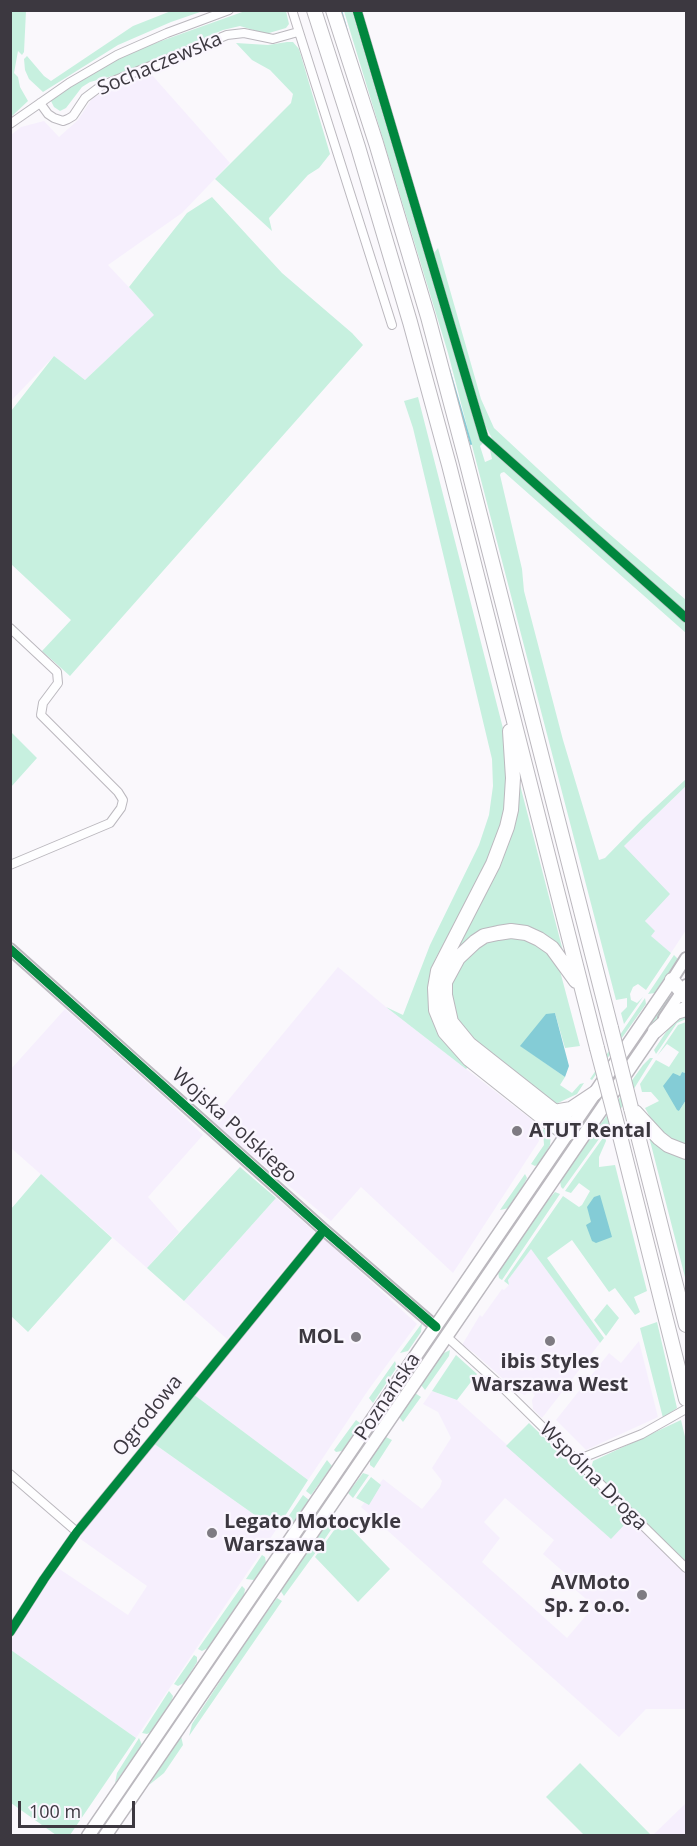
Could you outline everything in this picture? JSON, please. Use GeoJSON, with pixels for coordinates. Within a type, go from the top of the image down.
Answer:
{"type":"FeatureCollection","features":[{"type":"Feature","properties":{"kind":"highway"},"geometry":{"type":"LineString","coordinates":[[314,10],[410,322],[507,693],[686,1399]]}},
{"type":"Feature","properties":{"kind":"highway"},"geometry":{"type":"LineString","coordinates":[[333,10],[428,316],[687,1325]]}},
{"type":"Feature","properties":{"kind":"highway"},"geometry":{"type":"LineString","coordinates":[[507,693],[513,778],[509,819],[493,864],[438,970],[435,988],[436,1010],[445,1032],[469,1059],[547,1121],[570,1130]]}},
{"type":"Feature","properties":{"kind":"highway"},"geometry":{"type":"LineString","coordinates":[[570,1130],[554,1112],[461,1036],[451,1022],[446,1006],[446,982],[458,958],[475,942],[484,936],[511,931],[526,933],[552,948],[582,990]]}},
{"type":"Feature","properties":{"kind":"highway"},"geometry":{"type":"LineString","coordinates":[[672,980],[685,989]]}},
{"type":"Feature","properties":{"kind":"highway"},"geometry":{"type":"LineString","coordinates":[[655,1030],[676,1012],[687,1008]]}},
{"type":"Feature","properties":{"kind":"highway"},"geometry":{"type":"LineString","coordinates":[[554,1112],[571,1109],[595,1093]]}},
{"type":"Feature","properties":{"kind":"highway"},"geometry":{"type":"LineString","coordinates":[[631,1108],[659,1138],[687,1152]]}},
{"type":"Feature","properties":{"kind":"main road","name":"Poznańska"},"geometry":{"type":"LineString","coordinates":[[87,1836],[672,980]]}},
{"type":"Feature","properties":{"kind":"main road","name":"Poznańska"},"geometry":{"type":"LineString","coordinates":[[105,1836],[655,1030]]}},
{"type":"Feature","properties":{"kind":"main road"},"geometry":{"type":"LineString","coordinates":[[570,1130],[582,1138]]}},
{"type":"Feature","properties":{"kind":"street","name":"Sochaczewska"},"geometry":{"type":"LineString","coordinates":[[10,124],[99,65],[135,46],[229,10]]}},
{"type":"Feature","properties":{"kind":"street"},"geometry":{"type":"LineString","coordinates":[[292,10],[392,325]]}},
{"type":"Feature","properties":{"kind":"street"},"geometry":{"type":"LineString","coordinates":[[357,10],[484,438],[687,618]]}},
{"type":"Feature","properties":{"kind":"street","name":"Sochaczewska"},"geometry":{"type":"LineString","coordinates":[[40,103],[48,114],[63,121],[73,116],[85,98],[100,86],[227,35],[244,33],[273,39],[298,32]]}},
{"type":"Feature","properties":{"kind":"street"},"geometry":{"type":"LineString","coordinates":[[10,628],[57,672],[58,683],[43,703],[41,715],[118,792],[123,800],[121,808],[110,823],[10,865]]}},
{"type":"Feature","properties":{"kind":"street","name":"Wojska Polskiego"},"geometry":{"type":"LineString","coordinates":[[10,949],[436,1327]]}},
{"type":"Feature","properties":{"kind":"street","name":"Poznańska"},"geometry":{"type":"LineString","coordinates":[[672,980],[687,958]]}},
{"type":"Feature","properties":{"kind":"street","name":"Poznańska"},"geometry":{"type":"LineString","coordinates":[[655,1030],[685,989]]}},
{"type":"Feature","properties":{"kind":"street","name":"Ogrodowa"},"geometry":{"type":"LineString","coordinates":[[10,1632],[77,1532],[324,1230]]}},
{"type":"Feature","properties":{"kind":"street","name":"Wspólna Droga"},"geometry":{"type":"LineString","coordinates":[[446,1336],[500,1385],[687,1568]]}},
{"type":"Feature","properties":{"kind":"street"},"geometry":{"type":"LineString","coordinates":[[577,1460],[642,1434],[687,1409]]}},
{"type":"Feature","properties":{"kind":"street"},"geometry":{"type":"LineString","coordinates":[[10,1474],[77,1532]]}},
{"type":"Feature","properties":{"kind":"shaded area"},"geometry":{"type":"Polygon","coordinates":[[[152,75],[230,163],[182,213],[108,265],[155,315],[85,380],[54,356],[11,401],[11,135],[21,127],[44,121],[59,137],[78,120],[93,97],[152,75]]]}},
{"type":"Feature","properties":{"kind":"shaded area"},"geometry":{"type":"Polygon","coordinates":[[[686,786],[686,930],[671,953],[650,936],[624,846],[686,786]]]}},
{"type":"Feature","properties":{"kind":"shaded area"},"geometry":{"type":"Polygon","coordinates":[[[338,967],[536,1123],[539,1141],[453,1273],[361,1187],[331,1221],[211,1121],[338,967]]]}},
{"type":"Feature","properties":{"kind":"shaded area"},"geometry":{"type":"Polygon","coordinates":[[[65,1009],[203,1135],[148,1197],[179,1232],[147,1268],[11,1148],[11,1069],[65,1009]]]}},
{"type":"Feature","properties":{"kind":"shaded area"},"geometry":{"type":"Polygon","coordinates":[[[276,1198],[315,1232],[227,1339],[184,1301],[276,1198]]]}},
{"type":"Feature","properties":{"kind":"shaded area"},"geometry":{"type":"Polygon","coordinates":[[[322,1237],[417,1324],[369,1389],[308,1480],[193,1394],[322,1237]]]}},
{"type":"Feature","properties":{"kind":"shaded area"},"geometry":{"type":"Polygon","coordinates":[[[531,1248],[600,1343],[542,1418],[533,1409],[532,1400],[535,1395],[530,1390],[525,1395],[518,1392],[462,1345],[480,1315],[482,1317],[502,1289],[504,1290],[509,1285],[508,1280],[531,1248]]]}},
{"type":"Feature","properties":{"kind":"shaded area"},"geometry":{"type":"Polygon","coordinates":[[[639,1341],[658,1417],[586,1450],[556,1420],[609,1353],[621,1363],[639,1341]]]}},
{"type":"Feature","properties":{"kind":"shaded area"},"geometry":{"type":"Polygon","coordinates":[[[432,1391],[457,1400],[611,1538],[635,1514],[686,1564],[686,1709],[646,1709],[619,1737],[361,1507],[383,1479],[422,1509],[440,1487],[442,1481],[432,1468],[451,1438],[438,1412],[423,1404],[432,1391]],[[505,1498],[484,1522],[500,1538],[482,1562],[567,1638],[594,1606],[562,1578],[566,1574],[543,1554],[554,1540],[505,1498]]]}},
{"type":"Feature","properties":{"kind":"shaded area"},"geometry":{"type":"Polygon","coordinates":[[[153,1443],[276,1530],[136,1738],[11,1650],[10,1643],[24,1616],[58,1568],[128,1615],[147,1586],[79,1538],[153,1443]]]}},
{"type":"Feature","properties":{"kind":"shaded area"},"geometry":{"type":"Polygon","coordinates":[[[686,1803],[686,1835],[653,1835],[686,1803]]]}},
{"type":"Feature","properties":{"kind":"green space"},"geometry":{"type":"Polygon","coordinates":[[[11,10],[26,11],[24,52],[22,55],[18,51],[14,73],[28,101],[11,117],[11,10]]]}},
{"type":"Feature","properties":{"kind":"green space"},"geometry":{"type":"Polygon","coordinates":[[[171,11],[203,11],[118,45],[43,92],[29,79],[25,70],[24,59],[27,56],[51,81],[133,26],[171,11]]]}},
{"type":"Feature","properties":{"kind":"green space"},"geometry":{"type":"Polygon","coordinates":[[[245,11],[286,11],[289,24],[286,28],[269,33],[240,26],[223,30],[123,73],[90,82],[82,87],[66,108],[60,111],[51,101],[60,91],[114,60],[245,11]]]}},
{"type":"Feature","properties":{"kind":"green space"},"geometry":{"type":"Polygon","coordinates":[[[344,11],[352,11],[479,437],[483,443],[480,446],[485,462],[492,459],[490,450],[686,623],[686,633],[504,472],[501,473],[522,569],[524,591],[563,740],[599,860],[605,858],[686,779],[686,786],[624,846],[670,894],[645,921],[655,931],[651,936],[671,953],[646,990],[638,984],[633,987],[630,994],[631,1000],[637,1003],[643,997],[624,1024],[621,1013],[627,1007],[627,998],[616,1000],[448,353],[344,11]]]}},
{"type":"Feature","properties":{"kind":"green space"},"geometry":{"type":"Polygon","coordinates":[[[293,42],[299,49],[330,154],[269,218],[272,231],[215,179],[291,103],[293,94],[270,70],[252,60],[236,43],[268,45],[293,42]]]}},
{"type":"Feature","properties":{"kind":"green space"},"geometry":{"type":"Polygon","coordinates":[[[212,197],[282,273],[363,345],[70,676],[42,651],[71,620],[11,564],[11,411],[54,356],[85,380],[154,315],[129,287],[187,213],[212,197]]]}},
{"type":"Feature","properties":{"kind":"green space"},"geometry":{"type":"Polygon","coordinates":[[[438,248],[481,399],[494,428],[593,520],[686,600],[686,614],[512,460],[493,440],[482,420],[434,253],[438,248]]]}},
{"type":"Feature","properties":{"kind":"green space"},"geometry":{"type":"Polygon","coordinates":[[[418,397],[507,744],[509,765],[505,816],[492,853],[436,958],[430,976],[428,994],[431,1014],[437,1029],[451,1050],[468,1067],[466,1069],[386,1007],[403,1015],[430,945],[479,845],[489,815],[493,786],[492,759],[413,428],[404,401],[418,397]]]}},
{"type":"Feature","properties":{"kind":"green space"},"geometry":{"type":"Polygon","coordinates":[[[11,732],[37,758],[11,787],[11,732]]]}},
{"type":"Feature","properties":{"kind":"green space"},"geometry":{"type":"Polygon","coordinates":[[[518,777],[564,955],[548,939],[487,929],[462,944],[450,959],[488,883],[518,777]]]}},
{"type":"Feature","properties":{"kind":"green space"},"geometry":{"type":"Polygon","coordinates":[[[500,936],[518,937],[533,942],[546,950],[560,971],[580,1046],[565,1048],[555,1013],[521,1046],[565,1077],[560,1085],[572,1093],[584,1083],[577,1094],[555,1106],[479,1046],[461,1027],[452,1007],[450,990],[453,974],[460,962],[483,942],[500,936]]]}},
{"type":"Feature","properties":{"kind":"green space"},"geometry":{"type":"Polygon","coordinates":[[[674,955],[679,960],[655,993],[648,994],[674,955]]]}},
{"type":"Feature","properties":{"kind":"green space"},"geometry":{"type":"Polygon","coordinates":[[[674,994],[589,1120],[580,1126],[667,998],[674,994]]]}},
{"type":"Feature","properties":{"kind":"green space"},"geometry":{"type":"Polygon","coordinates":[[[645,998],[646,1004],[592,1080],[590,1079],[645,998]]]}},
{"type":"Feature","properties":{"kind":"green space"},"geometry":{"type":"Polygon","coordinates":[[[686,1012],[686,1019],[677,1023],[656,1054],[654,1050],[674,1020],[686,1012]]]}},
{"type":"Feature","properties":{"kind":"green space"},"geometry":{"type":"Polygon","coordinates":[[[686,1022],[686,1073],[682,1072],[680,1076],[677,1075],[679,1111],[686,1100],[686,1148],[679,1146],[657,1130],[645,1108],[659,1101],[651,1092],[642,1092],[640,1084],[656,1060],[669,1067],[679,1052],[667,1044],[657,1056],[678,1025],[686,1022]]]}},
{"type":"Feature","properties":{"kind":"green space"},"geometry":{"type":"Polygon","coordinates":[[[650,1058],[653,1058],[627,1100],[563,1189],[560,1181],[650,1058]]]}},
{"type":"Feature","properties":{"kind":"green space"},"geometry":{"type":"Polygon","coordinates":[[[546,1126],[551,1134],[550,1145],[540,1163],[535,1166],[531,1164],[544,1145],[543,1130],[546,1126]]]}},
{"type":"Feature","properties":{"kind":"green space"},"geometry":{"type":"Polygon","coordinates":[[[648,1133],[686,1158],[686,1281],[648,1133]]]}},
{"type":"Feature","properties":{"kind":"green space"},"geometry":{"type":"Polygon","coordinates":[[[605,1135],[606,1141],[599,1157],[599,1167],[615,1165],[647,1291],[634,1297],[640,1312],[635,1315],[615,1288],[609,1292],[572,1240],[547,1258],[604,1338],[600,1343],[531,1249],[508,1280],[509,1285],[504,1281],[563,1196],[579,1207],[582,1205],[590,1191],[579,1183],[571,1193],[565,1191],[605,1135]]]}},
{"type":"Feature","properties":{"kind":"green space"},"geometry":{"type":"Polygon","coordinates":[[[564,1149],[563,1154],[459,1310],[455,1308],[564,1149]]]}},
{"type":"Feature","properties":{"kind":"green space"},"geometry":{"type":"Polygon","coordinates":[[[240,1167],[276,1198],[184,1301],[147,1268],[240,1167]]]}},
{"type":"Feature","properties":{"kind":"green space"},"geometry":{"type":"Polygon","coordinates":[[[41,1174],[112,1238],[28,1332],[11,1316],[11,1209],[41,1174]]]}},
{"type":"Feature","properties":{"kind":"green space"},"geometry":{"type":"Polygon","coordinates":[[[525,1174],[527,1178],[509,1208],[500,1210],[525,1174]]]}},
{"type":"Feature","properties":{"kind":"green space"},"geometry":{"type":"Polygon","coordinates":[[[555,1192],[560,1194],[502,1280],[498,1272],[555,1192]]]}},
{"type":"Feature","properties":{"kind":"green space"},"geometry":{"type":"Polygon","coordinates":[[[607,1304],[619,1318],[606,1336],[594,1320],[607,1304]]]}},
{"type":"Feature","properties":{"kind":"green space"},"geometry":{"type":"Polygon","coordinates":[[[657,1322],[677,1408],[663,1418],[640,1328],[657,1322]]]}},
{"type":"Feature","properties":{"kind":"green space"},"geometry":{"type":"Polygon","coordinates":[[[422,1323],[421,1332],[408,1351],[400,1353],[422,1323]]]}},
{"type":"Feature","properties":{"kind":"green space"},"geometry":{"type":"Polygon","coordinates":[[[450,1350],[449,1356],[425,1390],[421,1385],[442,1354],[450,1350]]]}},
{"type":"Feature","properties":{"kind":"green space"},"geometry":{"type":"Polygon","coordinates":[[[456,1355],[477,1374],[457,1400],[432,1391],[456,1355]]]}},
{"type":"Feature","properties":{"kind":"green space"},"geometry":{"type":"Polygon","coordinates":[[[395,1361],[397,1367],[373,1403],[369,1398],[395,1361]]]}},
{"type":"Feature","properties":{"kind":"green space"},"geometry":{"type":"Polygon","coordinates":[[[404,1382],[408,1385],[102,1833],[99,1833],[116,1804],[404,1382]]]}},
{"type":"Feature","properties":{"kind":"green space"},"geometry":{"type":"Polygon","coordinates":[[[415,1393],[421,1397],[403,1422],[399,1417],[415,1393]]]}},
{"type":"Feature","properties":{"kind":"green space"},"geometry":{"type":"Polygon","coordinates":[[[193,1394],[308,1480],[276,1530],[153,1443],[193,1394]]]}},
{"type":"Feature","properties":{"kind":"green space"},"geometry":{"type":"Polygon","coordinates":[[[356,1420],[360,1423],[344,1449],[336,1452],[334,1450],[356,1420]]]}},
{"type":"Feature","properties":{"kind":"green space"},"geometry":{"type":"Polygon","coordinates":[[[681,1420],[686,1441],[686,1564],[591,1469],[593,1461],[681,1420]]]}},
{"type":"Feature","properties":{"kind":"green space"},"geometry":{"type":"Polygon","coordinates":[[[529,1423],[623,1513],[627,1522],[611,1539],[506,1446],[529,1423]]]}},
{"type":"Feature","properties":{"kind":"green space"},"geometry":{"type":"Polygon","coordinates":[[[386,1437],[392,1440],[374,1468],[370,1465],[370,1459],[386,1437]]]}},
{"type":"Feature","properties":{"kind":"green space"},"geometry":{"type":"Polygon","coordinates":[[[327,1460],[332,1466],[311,1495],[306,1491],[327,1460]]]}},
{"type":"Feature","properties":{"kind":"green space"},"geometry":{"type":"Polygon","coordinates":[[[363,1473],[369,1475],[353,1498],[348,1493],[363,1473]]]}},
{"type":"Feature","properties":{"kind":"green space"},"geometry":{"type":"Polygon","coordinates":[[[371,1477],[381,1485],[369,1505],[356,1498],[371,1477]]]}},
{"type":"Feature","properties":{"kind":"green space"},"geometry":{"type":"Polygon","coordinates":[[[303,1495],[309,1500],[289,1528],[282,1526],[303,1495]]]}},
{"type":"Feature","properties":{"kind":"green space"},"geometry":{"type":"Polygon","coordinates":[[[330,1519],[337,1521],[318,1549],[314,1541],[330,1519]]]}},
{"type":"Feature","properties":{"kind":"green space"},"geometry":{"type":"Polygon","coordinates":[[[342,1519],[390,1569],[358,1602],[315,1557],[342,1519]]]}},
{"type":"Feature","properties":{"kind":"green space"},"geometry":{"type":"Polygon","coordinates":[[[310,1548],[316,1552],[284,1596],[280,1590],[310,1548]]]}},
{"type":"Feature","properties":{"kind":"green space"},"geometry":{"type":"Polygon","coordinates":[[[262,1555],[266,1563],[254,1580],[246,1579],[262,1555]]]}},
{"type":"Feature","properties":{"kind":"green space"},"geometry":{"type":"Polygon","coordinates":[[[242,1586],[245,1589],[244,1595],[208,1648],[202,1651],[198,1649],[242,1586]]]}},
{"type":"Feature","properties":{"kind":"green space"},"geometry":{"type":"Polygon","coordinates":[[[277,1598],[282,1601],[189,1736],[192,1724],[277,1598]]]}},
{"type":"Feature","properties":{"kind":"green space"},"geometry":{"type":"Polygon","coordinates":[[[11,1650],[136,1738],[70,1835],[56,1835],[11,1803],[11,1650]]]}},
{"type":"Feature","properties":{"kind":"green space"},"geometry":{"type":"Polygon","coordinates":[[[194,1655],[197,1657],[197,1662],[184,1683],[178,1686],[174,1684],[194,1655]]]}},
{"type":"Feature","properties":{"kind":"green space"},"geometry":{"type":"Polygon","coordinates":[[[169,1691],[173,1696],[172,1700],[151,1732],[142,1733],[169,1691]]]}},
{"type":"Feature","properties":{"kind":"green space"},"geometry":{"type":"Polygon","coordinates":[[[181,1736],[183,1745],[164,1773],[149,1785],[181,1736]]]}},
{"type":"Feature","properties":{"kind":"green space"},"geometry":{"type":"Polygon","coordinates":[[[139,1738],[142,1745],[115,1783],[117,1773],[139,1738]]]}},
{"type":"Feature","properties":{"kind":"green space"},"geometry":{"type":"Polygon","coordinates":[[[580,1763],[651,1835],[584,1835],[546,1797],[580,1763]]]}},
{"type":"Feature","properties":{"kind":"water"},"geometry":{"type":"Polygon","coordinates":[[[555,1013],[569,1066],[565,1077],[520,1046],[546,1014],[555,1013]]]}},
{"type":"Feature","properties":{"kind":"water"},"geometry":{"type":"Polygon","coordinates":[[[682,1072],[686,1073],[686,1100],[679,1111],[663,1086],[673,1073],[680,1076],[682,1072]]]}},
{"type":"Feature","properties":{"kind":"water"},"geometry":{"type":"Polygon","coordinates":[[[600,1195],[612,1237],[596,1243],[592,1241],[586,1225],[591,1222],[587,1207],[594,1197],[600,1195]]]}},
{"type":"Feature","properties":{"kind":"waterway"},"geometry":{"type":"LineString","coordinates":[[341,10],[347,31]]}},
{"type":"Feature","properties":{"kind":"waterway"},"geometry":{"type":"LineString","coordinates":[[449,369],[471,444]]}},
{"type":"Feature","properties":{"kind":"cycle path"},"geometry":{"type":"LineString","coordinates":[[357,10],[484,438],[686,618]]}},
{"type":"Feature","properties":{"kind":"cycle path"},"geometry":{"type":"LineString","coordinates":[[10,949],[436,1327]]}},
{"type":"Feature","properties":{"kind":"cycle path"},"geometry":{"type":"LineString","coordinates":[[10,1632],[77,1532],[324,1230]]}},
{"type":"Feature","properties":{"kind":"place","name":"ATUT Rental"},"geometry":{"type":"Point","coordinates":[517,1131]}},
{"type":"Feature","properties":{"kind":"place","name":"MOL"},"geometry":{"type":"Point","coordinates":[356,1337]}},
{"type":"Feature","properties":{"kind":"place","name":"ibis Styles Warszawa West"},"geometry":{"type":"Point","coordinates":[550,1341]}},
{"type":"Feature","properties":{"kind":"place","name":"Legato Motocykle Warszawa"},"geometry":{"type":"Point","coordinates":[212,1533]}},
{"type":"Feature","properties":{"kind":"place","name":"AVMoto Sp. z o.o."},"geometry":{"type":"Point","coordinates":[642,1595]}}]}
